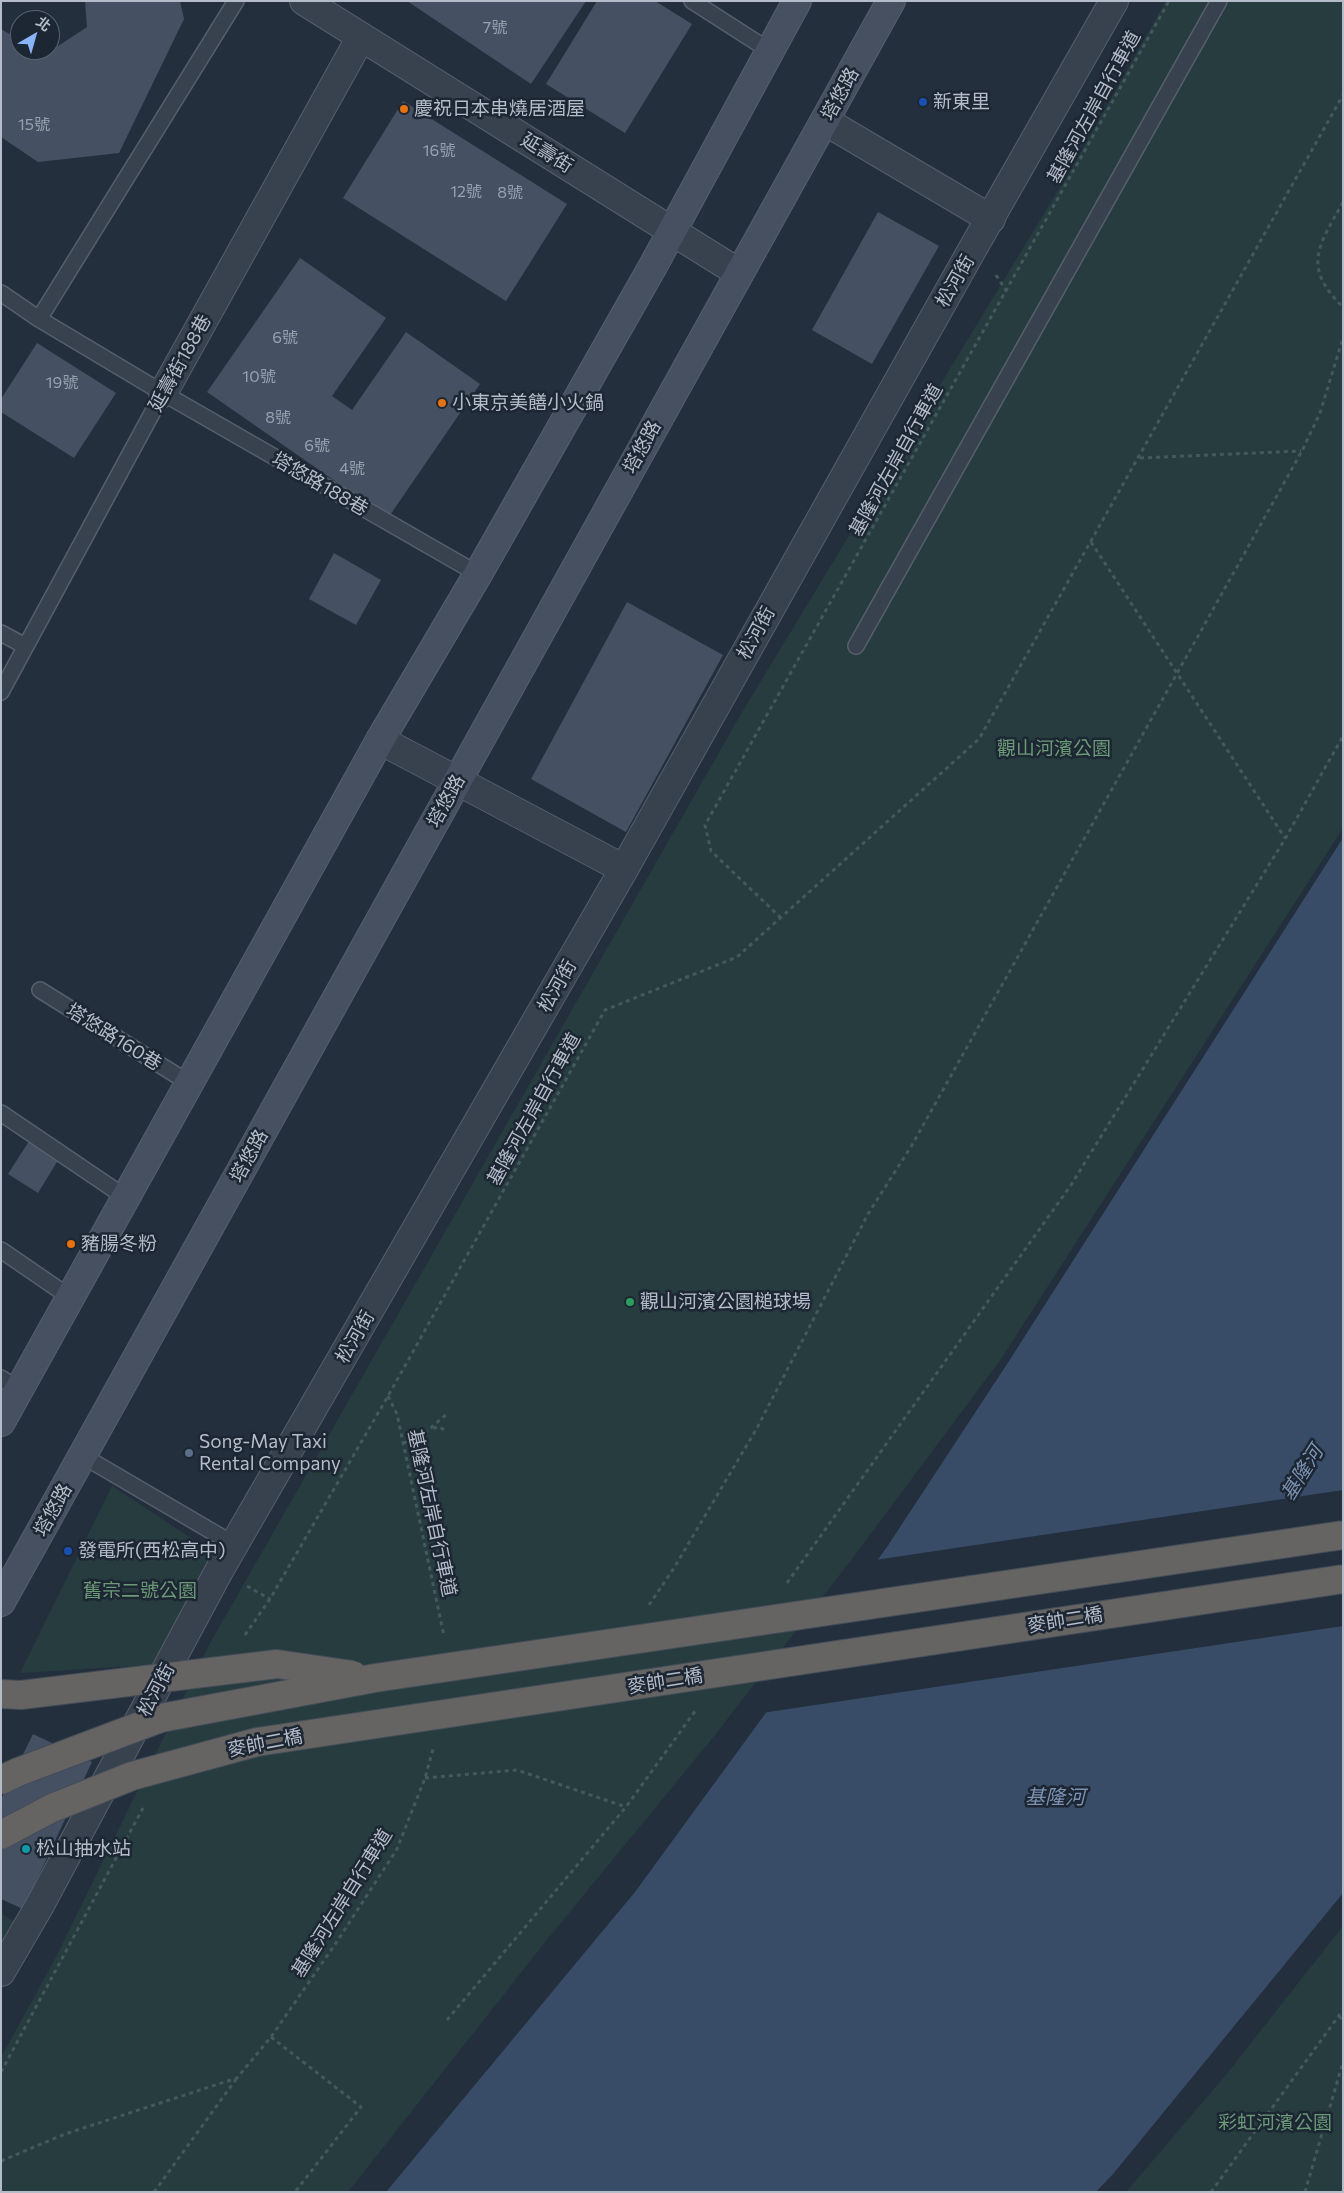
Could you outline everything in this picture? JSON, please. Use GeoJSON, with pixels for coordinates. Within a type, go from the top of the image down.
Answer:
{"type":"FeatureCollection","features":[{"type":"Feature","properties":{"kind":"highway"},"geometry":{"type":"LineString","coordinates":[[1,1780],[161,1718],[375,1678],[1343,1535]]}},
{"type":"Feature","properties":{"kind":"highway","name":"麥帥二橋"},"geometry":{"type":"LineString","coordinates":[[1,1835],[52,1808],[132,1776],[257,1742],[1343,1579]]}},
{"type":"Feature","properties":{"kind":"highway"},"geometry":{"type":"LineString","coordinates":[[1,1694],[21,1695],[277,1664],[375,1678]]}},
{"type":"Feature","properties":{"kind":"main road"},"geometry":{"type":"LineString","coordinates":[[1,1422],[10,1384],[71,1298],[125,1197],[380,740],[478,574],[672,232],[797,1]]}},
{"type":"Feature","properties":{"kind":"main road","name":"塔悠路"},"geometry":{"type":"LineString","coordinates":[[1,1602],[892,1]]}},
{"type":"Feature","properties":{"kind":"street","name":"延壽街"},"geometry":{"type":"LineString","coordinates":[[304,1],[739,273]]}},
{"type":"Feature","properties":{"kind":"street","name":"松河街"},"geometry":{"type":"LineString","coordinates":[[1,1972],[40,1905],[220,1569],[624,869],[1114,1]]}},
{"type":"Feature","properties":{"kind":"street","name":"延壽街188巷"},"geometry":{"type":"LineString","coordinates":[[163,393],[361,37]]}},
{"type":"Feature","properties":{"kind":"street"},"geometry":{"type":"LineString","coordinates":[[826,121],[991,219]]}},
{"type":"Feature","properties":{"kind":"street"},"geometry":{"type":"LineString","coordinates":[[380,740],[624,869]]}},
{"type":"Feature","properties":{"kind":"lane"},"geometry":{"type":"LineString","coordinates":[[39,319],[236,1]]}},
{"type":"Feature","properties":{"kind":"lane"},"geometry":{"type":"LineString","coordinates":[[692,1],[770,51]]}},
{"type":"Feature","properties":{"kind":"lane"},"geometry":{"type":"LineString","coordinates":[[856,646],[1219,1]]}},
{"type":"Feature","properties":{"kind":"lane","name":"塔悠路188巷"},"geometry":{"type":"LineString","coordinates":[[1,293],[39,319],[163,393],[478,574]]}},
{"type":"Feature","properties":{"kind":"lane","name":"延壽街188巷"},"geometry":{"type":"LineString","coordinates":[[1,692],[24,646],[163,393]]}},
{"type":"Feature","properties":{"kind":"lane"},"geometry":{"type":"LineString","coordinates":[[1,633],[24,646]]}},
{"type":"Feature","properties":{"kind":"lane","name":"塔悠路160巷"},"geometry":{"type":"LineString","coordinates":[[40,990],[189,1083]]}},
{"type":"Feature","properties":{"kind":"lane"},"geometry":{"type":"LineString","coordinates":[[1,1114],[125,1197]]}},
{"type":"Feature","properties":{"kind":"lane"},"geometry":{"type":"LineString","coordinates":[[1,1250],[71,1298]]}},
{"type":"Feature","properties":{"kind":"lane"},"geometry":{"type":"LineString","coordinates":[[83,1456],[235,1545]]}},
{"type":"Feature","properties":{"kind":"path","name":"基隆河左岸自行車道"},"geometry":{"type":"LineString","coordinates":[[781,918],[712,851],[705,825],[1169,1]]}},
{"type":"Feature","properties":{"kind":"path","name":"基隆河左岸自行車道"},"geometry":{"type":"LineString","coordinates":[[243,1638],[270,1600],[388,1396],[605,1010],[737,957],[979,739],[1140,458],[1343,95]]}},
{"type":"Feature","properties":{"kind":"path"},"geometry":{"type":"LineString","coordinates":[[1343,202],[1319,246],[1317,269],[1328,292],[1343,307]]}},
{"type":"Feature","properties":{"kind":"path"},"geometry":{"type":"LineString","coordinates":[[994,272],[1006,292]]}},
{"type":"Feature","properties":{"kind":"path"},"geometry":{"type":"LineString","coordinates":[[647,1608],[674,1568],[757,1428],[868,1214],[912,1145],[1302,451],[1320,414],[1343,338]]}},
{"type":"Feature","properties":{"kind":"path"},"geometry":{"type":"LineString","coordinates":[[1140,458],[1302,451]]}},
{"type":"Feature","properties":{"kind":"path"},"geometry":{"type":"LineString","coordinates":[[1091,542],[1285,839]]}},
{"type":"Feature","properties":{"kind":"path"},"geometry":{"type":"LineString","coordinates":[[782,1589],[1071,1185],[1285,839],[1343,736]]}},
{"type":"Feature","properties":{"kind":"path","name":"基隆河左岸自行車道"},"geometry":{"type":"LineString","coordinates":[[388,1396],[397,1414],[446,1645]]}},
{"type":"Feature","properties":{"kind":"path"},"geometry":{"type":"LineString","coordinates":[[403,1443],[419,1438],[448,1413]]}},
{"type":"Feature","properties":{"kind":"path"},"geometry":{"type":"LineString","coordinates":[[432,1428],[440,1426],[447,1432]]}},
{"type":"Feature","properties":{"kind":"path"},"geometry":{"type":"LineString","coordinates":[[245,1585],[270,1600]]}},
{"type":"Feature","properties":{"kind":"path"},"geometry":{"type":"LineString","coordinates":[[447,2020],[626,1807],[702,1702]]}},
{"type":"Feature","properties":{"kind":"path","name":"基隆河左岸自行車道"},"geometry":{"type":"LineString","coordinates":[[154,2192],[237,2078],[271,2037],[336,1944],[397,1849],[425,1778],[435,1740]]}},
{"type":"Feature","properties":{"kind":"path"},"geometry":{"type":"LineString","coordinates":[[425,1778],[517,1770],[626,1807]]}},
{"type":"Feature","properties":{"kind":"path"},"geometry":{"type":"LineString","coordinates":[[1,2072],[145,1804]]}},
{"type":"Feature","properties":{"kind":"path"},"geometry":{"type":"LineString","coordinates":[[1211,2192],[1343,2010]]}},
{"type":"Feature","properties":{"kind":"path"},"geometry":{"type":"LineString","coordinates":[[1338,2016],[1343,2021]]}},
{"type":"Feature","properties":{"kind":"path"},"geometry":{"type":"LineString","coordinates":[[271,2037],[361,2107],[295,2192]]}},
{"type":"Feature","properties":{"kind":"path"},"geometry":{"type":"LineString","coordinates":[[1305,2192],[1343,2062]]}},
{"type":"Feature","properties":{"kind":"path"},"geometry":{"type":"LineString","coordinates":[[1,2161],[65,2134],[237,2078]]}},
{"type":"Feature","properties":{"kind":"green space","name":"觀山河濱公園"},"geometry":{"type":"Polygon","coordinates":[[[1166,1],[1343,1],[1343,828],[1001,1359],[852,1559],[711,1740],[546,1941],[348,2192],[1,2192],[1,2057],[54,1961],[209,1645],[741,714],[1074,164],[1166,1]]]}},
{"type":"Feature","properties":{"kind":"green space","name":"舊宗二號公園"},"geometry":{"type":"Polygon","coordinates":[[[112,1486],[235,1567],[180,1663],[20,1673],[112,1486]]]}},
{"type":"Feature","properties":{"kind":"green space"},"geometry":{"type":"Polygon","coordinates":[[[1,1914],[19,1924],[1,1956],[1,1914]]]}},
{"type":"Feature","properties":{"kind":"green space","name":"彩虹河濱公園"},"geometry":{"type":"Polygon","coordinates":[[[1343,1926],[1343,2192],[1126,2192],[1225,2076],[1343,1926]]]}},
{"type":"Feature","properties":{"kind":"water","name":"基隆河"},"geometry":{"type":"Polygon","coordinates":[[[1343,838],[1343,1893],[1113,2174],[1096,2192],[386,2192],[635,1892],[887,1547],[1009,1361],[1343,838]]]}},
{"type":"Feature","properties":{"kind":"pier"},"geometry":{"type":"Polygon","coordinates":[[[1343,1490],[1343,1626],[762,1713],[875,1560],[1343,1490]]]}},
{"type":"Feature","properties":{"kind":"building"},"geometry":{"type":"Polygon","coordinates":[[[85,1],[180,1],[184,19],[119,153],[38,162],[1,137],[1,29],[10,34],[10,60],[60,60],[60,45],[87,27],[85,1]]]}},
{"type":"Feature","properties":{"kind":"building"},"geometry":{"type":"Polygon","coordinates":[[[407,1],[586,1],[531,84],[407,1]]]}},
{"type":"Feature","properties":{"kind":"building"},"geometry":{"type":"Polygon","coordinates":[[[597,1],[655,1],[692,24],[625,133],[546,84],[597,1]]]}},
{"type":"Feature","properties":{"kind":"building"},"geometry":{"type":"Polygon","coordinates":[[[403,101],[567,204],[506,301],[343,198],[403,101]]]}},
{"type":"Feature","properties":{"kind":"building"},"geometry":{"type":"Polygon","coordinates":[[[878,212],[939,246],[872,364],[812,330],[878,212]]]}},
{"type":"Feature","properties":{"kind":"building"},"geometry":{"type":"Polygon","coordinates":[[[300,258],[386,318],[332,396],[352,410],[406,332],[480,384],[388,518],[207,392],[300,258]]]}},
{"type":"Feature","properties":{"kind":"building"},"geometry":{"type":"Polygon","coordinates":[[[37,343],[116,393],[74,458],[1,412],[1,399],[37,343]]]}},
{"type":"Feature","properties":{"kind":"building"},"geometry":{"type":"Polygon","coordinates":[[[334,553],[381,580],[356,625],[309,599],[334,553]]]}},
{"type":"Feature","properties":{"kind":"building"},"geometry":{"type":"Polygon","coordinates":[[[627,602],[723,655],[626,832],[531,779],[627,602]]]}},
{"type":"Feature","properties":{"kind":"building"},"geometry":{"type":"Polygon","coordinates":[[[31,1138],[60,1157],[38,1193],[8,1174],[31,1138]]]}},
{"type":"Feature","properties":{"kind":"building","name":"松山抽水站"},"geometry":{"type":"Polygon","coordinates":[[[33,1734],[92,1762],[23,1909],[1,1899],[1,1799],[33,1734]]]}},
{"type":"Feature","properties":{"kind":"place","name":"新東里"},"geometry":{"type":"Point","coordinates":[923,102]}},
{"type":"Feature","properties":{"kind":"place","name":"慶祝日本串燒居酒屋"},"geometry":{"type":"Point","coordinates":[404,109]}},
{"type":"Feature","properties":{"kind":"place","name":"小東京美饍小火鍋"},"geometry":{"type":"Point","coordinates":[442,403]}},
{"type":"Feature","properties":{"kind":"place","name":"豬腸冬粉"},"geometry":{"type":"Point","coordinates":[71,1244]}},
{"type":"Feature","properties":{"kind":"place","name":"觀山河濱公園槌球場"},"geometry":{"type":"Point","coordinates":[630,1302]}},
{"type":"Feature","properties":{"kind":"place","name":"Song-May Taxi Rental Company"},"geometry":{"type":"Point","coordinates":[189,1453]}},
{"type":"Feature","properties":{"kind":"place","name":"發電所(西松高中)"},"geometry":{"type":"Point","coordinates":[68,1551]}},
{"type":"Feature","properties":{"kind":"place","name":"松山抽水站"},"geometry":{"type":"Point","coordinates":[26,1849]}}]}
